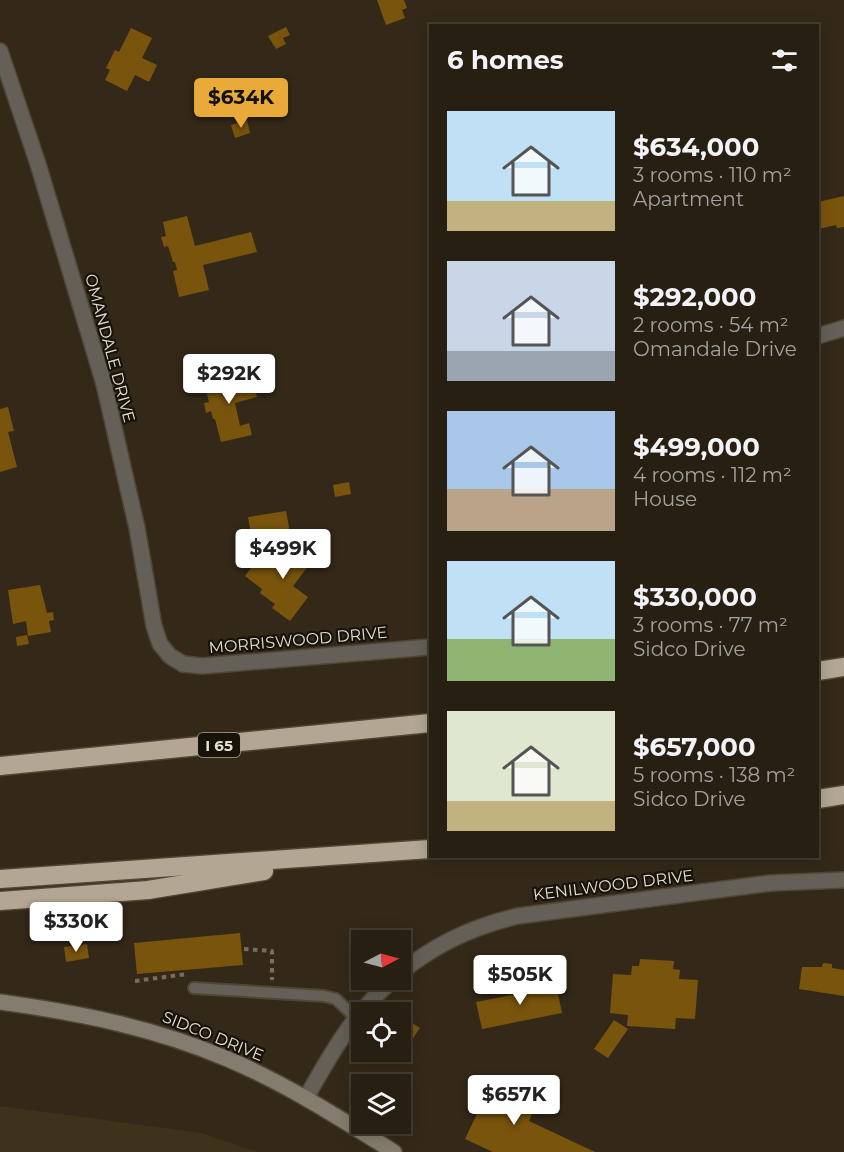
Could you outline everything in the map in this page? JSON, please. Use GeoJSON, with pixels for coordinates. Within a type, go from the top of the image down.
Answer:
{"type":"FeatureCollection","features":[{"type":"Feature","properties":{"kind":"highway"},"geometry":{"type":"LineString","coordinates":[[819,671],[844,667]]}},
{"type":"Feature","properties":{"kind":"highway","name":"I 65"},"geometry":{"type":"LineString","coordinates":[[2,765],[429,723]]}},
{"type":"Feature","properties":{"kind":"highway"},"geometry":{"type":"LineString","coordinates":[[819,799],[844,795]]}},
{"type":"Feature","properties":{"kind":"highway"},"geometry":{"type":"LineString","coordinates":[[0,879],[429,849]]}},
{"type":"Feature","properties":{"kind":"highway"},"geometry":{"type":"LineString","coordinates":[[0,901],[148,890],[370,854]]}},
{"type":"Feature","properties":{"kind":"main road","name":"SIDCO DRIVE"},"geometry":{"type":"LineString","coordinates":[[0,1002],[80,1013],[160,1034],[230,1060],[306,1098],[394,1152]]}},
{"type":"Feature","properties":{"kind":"street","name":"OMANDALE DRIVE"},"geometry":{"type":"LineString","coordinates":[[0,51],[38,164],[98,362],[137,528],[154,626],[160,644],[170,656]]}},
{"type":"Feature","properties":{"kind":"street"},"geometry":{"type":"LineString","coordinates":[[819,336],[844,328]]}},
{"type":"Feature","properties":{"kind":"street","name":"MORRISWOOD DRIVE"},"geometry":{"type":"LineString","coordinates":[[170,656],[183,664],[202,666],[429,647]]}},
{"type":"Feature","properties":{"kind":"street","name":"KENILWOOD DRIVE"},"geometry":{"type":"LineString","coordinates":[[411,966],[460,934],[492,922],[518,916],[771,883],[844,880]]}},
{"type":"Feature","properties":{"kind":"street"},"geometry":{"type":"LineString","coordinates":[[372,1002],[383,990]]}},
{"type":"Feature","properties":{"kind":"street"},"geometry":{"type":"LineString","coordinates":[[306,1098],[328,1058],[351,1025]]}},
{"type":"Feature","properties":{"kind":"lane"},"geometry":{"type":"LineString","coordinates":[[194,988],[333,998],[351,1014]]}},
{"type":"Feature","properties":{"kind":"path"},"geometry":{"type":"LineString","coordinates":[[244,949],[272,951],[272,992]]}},
{"type":"Feature","properties":{"kind":"shaded area"},"geometry":{"type":"Polygon","coordinates":[[[0,1106],[201,1133],[257,1152],[0,1152],[0,1106]]]}},
{"type":"Feature","properties":{"kind":"building"},"geometry":{"type":"Polygon","coordinates":[[[377,0],[404,0],[407,8],[402,10],[405,18],[386,25],[377,0]]]}},
{"type":"Feature","properties":{"kind":"building"},"geometry":{"type":"Polygon","coordinates":[[[286,27],[290,35],[283,38],[286,44],[276,49],[268,36],[286,27]]]}},
{"type":"Feature","properties":{"kind":"building"},"geometry":{"type":"Polygon","coordinates":[[[131,28],[152,38],[142,58],[157,65],[149,82],[135,75],[127,91],[105,80],[110,70],[106,68],[115,50],[119,52],[131,28]]]}},
{"type":"Feature","properties":{"kind":"building"},"geometry":{"type":"Polygon","coordinates":[[[247,120],[250,133],[235,138],[231,125],[247,120]]]}},
{"type":"Feature","properties":{"kind":"building"},"geometry":{"type":"Polygon","coordinates":[[[844,196],[844,227],[837,228],[836,225],[819,229],[819,202],[844,196]]]}},
{"type":"Feature","properties":{"kind":"building"},"geometry":{"type":"Polygon","coordinates":[[[187,216],[195,246],[251,232],[257,252],[203,265],[209,290],[179,297],[173,271],[177,270],[175,262],[173,262],[168,246],[164,247],[161,237],[166,236],[163,222],[187,216]]]}},
{"type":"Feature","properties":{"kind":"building"},"geometry":{"type":"Polygon","coordinates":[[[227,375],[229,381],[252,376],[257,397],[235,403],[240,426],[249,423],[252,435],[221,442],[211,411],[206,413],[204,403],[209,402],[203,380],[227,375]]]}},
{"type":"Feature","properties":{"kind":"building"},"geometry":{"type":"Polygon","coordinates":[[[8,407],[14,431],[8,432],[17,467],[0,472],[0,409],[8,407]]]}},
{"type":"Feature","properties":{"kind":"building"},"geometry":{"type":"Polygon","coordinates":[[[349,482],[351,494],[335,497],[333,485],[349,482]]]}},
{"type":"Feature","properties":{"kind":"building"},"geometry":{"type":"Polygon","coordinates":[[[286,511],[291,538],[253,545],[248,517],[286,511]]]}},
{"type":"Feature","properties":{"kind":"building"},"geometry":{"type":"Polygon","coordinates":[[[282,546],[295,556],[303,546],[316,556],[293,586],[308,597],[290,621],[272,608],[275,604],[260,593],[262,589],[245,576],[256,561],[266,568],[282,546]]]}},
{"type":"Feature","properties":{"kind":"building"},"geometry":{"type":"Polygon","coordinates":[[[40,585],[47,613],[53,612],[54,620],[49,621],[51,632],[28,636],[26,621],[13,624],[8,590],[40,585]]]}},
{"type":"Feature","properties":{"kind":"building"},"geometry":{"type":"Polygon","coordinates":[[[27,635],[29,644],[17,646],[16,637],[27,635]]]}},
{"type":"Feature","properties":{"kind":"building"},"geometry":{"type":"Polygon","coordinates":[[[240,933],[243,965],[137,974],[134,943],[240,933]]]}},
{"type":"Feature","properties":{"kind":"building"},"geometry":{"type":"Polygon","coordinates":[[[87,944],[89,958],[66,962],[64,947],[87,944]]]}},
{"type":"Feature","properties":{"kind":"building"},"geometry":{"type":"Polygon","coordinates":[[[640,959],[674,961],[673,969],[680,970],[679,979],[698,980],[695,1019],[676,1018],[675,1029],[627,1026],[628,1015],[610,1013],[613,974],[631,975],[632,966],[639,966],[640,959]]]}},
{"type":"Feature","properties":{"kind":"building"},"geometry":{"type":"Polygon","coordinates":[[[823,963],[832,964],[832,968],[844,970],[844,996],[799,989],[802,967],[822,967],[823,963]]]}},
{"type":"Feature","properties":{"kind":"building"},"geometry":{"type":"Polygon","coordinates":[[[542,983],[543,987],[556,984],[562,1013],[482,1029],[476,1002],[522,993],[521,987],[542,983]]]}},
{"type":"Feature","properties":{"kind":"building"},"geometry":{"type":"Polygon","coordinates":[[[614,1020],[628,1029],[608,1058],[594,1049],[614,1020]]]}},
{"type":"Feature","properties":{"kind":"building"},"geometry":{"type":"Polygon","coordinates":[[[411,1022],[420,1028],[411,1041],[411,1022]]]}},
{"type":"Feature","properties":{"kind":"building"},"geometry":{"type":"Polygon","coordinates":[[[492,1082],[537,1103],[529,1121],[595,1152],[493,1152],[465,1139],[492,1082]]]}}]}
